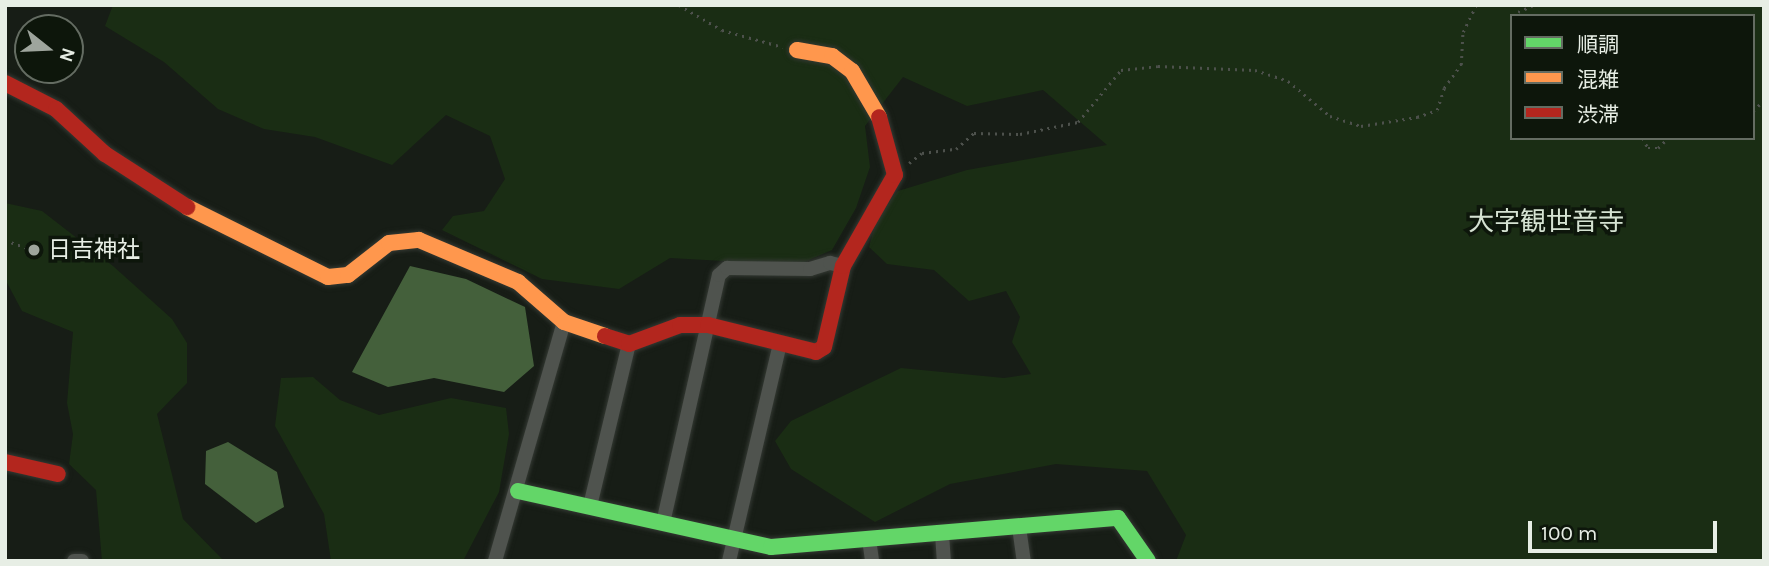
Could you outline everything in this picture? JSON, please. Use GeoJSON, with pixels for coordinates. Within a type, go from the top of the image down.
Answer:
{"type":"FeatureCollection","features":[{"type":"Feature","properties":{"kind":"street"},"geometry":{"type":"LineString","coordinates":[[5,83],[56,109],[105,155],[186,207],[328,277],[348,275],[389,243],[419,240],[518,282],[564,322],[629,344],[680,325],[708,325],[816,352],[824,348],[843,266],[895,175],[878,112],[852,71],[832,56],[797,50]]}},
{"type":"Feature","properties":{"kind":"street"},"geometry":{"type":"LineString","coordinates":[[663,523],[719,275],[727,268],[810,269],[830,263],[843,266]]}},
{"type":"Feature","properties":{"kind":"street"},"geometry":{"type":"LineString","coordinates":[[495,561],[518,491],[564,322]]}},
{"type":"Feature","properties":{"kind":"street"},"geometry":{"type":"LineString","coordinates":[[729,561],[780,343]]}},
{"type":"Feature","properties":{"kind":"street"},"geometry":{"type":"LineString","coordinates":[[590,506],[629,344]]}},
{"type":"Feature","properties":{"kind":"street"},"geometry":{"type":"LineString","coordinates":[[5,462],[58,474]]}},
{"type":"Feature","properties":{"kind":"street"},"geometry":{"type":"LineString","coordinates":[[518,491],[800,554],[869,540],[1118,519],[1148,561]]}},
{"type":"Feature","properties":{"kind":"street"},"geometry":{"type":"LineString","coordinates":[[1019,527],[1024,561]]}},
{"type":"Feature","properties":{"kind":"street"},"geometry":{"type":"LineString","coordinates":[[942,534],[944,561]]}},
{"type":"Feature","properties":{"kind":"street"},"geometry":{"type":"LineString","coordinates":[[869,540],[873,561]]}},
{"type":"Feature","properties":{"kind":"street"},"geometry":{"type":"LineString","coordinates":[[74,561],[82,561]]}},
{"type":"Feature","properties":{"kind":"path"},"geometry":{"type":"LineString","coordinates":[[679,5],[722,30],[797,50]]}},
{"type":"Feature","properties":{"kind":"path"},"geometry":{"type":"LineString","coordinates":[[895,175],[922,153],[948,153],[974,133],[1020,134],[1078,122],[1121,70],[1158,66],[1255,70],[1288,81],[1331,116],[1361,126],[1386,124],[1437,110],[1444,88],[1465,54],[1463,33],[1475,5],[1499,5]]}},
{"type":"Feature","properties":{"kind":"path"},"geometry":{"type":"LineString","coordinates":[[1519,14],[1518,12],[1534,5]]}},
{"type":"Feature","properties":{"kind":"path"},"geometry":{"type":"LineString","coordinates":[[1644,140],[1648,148],[1658,148],[1666,140]]}},
{"type":"Feature","properties":{"kind":"path"},"geometry":{"type":"LineString","coordinates":[[5,240],[27,248]]}},
{"type":"Feature","properties":{"kind":"shaded area"},"geometry":{"type":"Polygon","coordinates":[[[113,5],[1764,5],[1764,561],[1176,561],[1186,535],[1147,471],[1056,464],[950,484],[875,522],[791,469],[775,441],[791,421],[901,368],[1004,378],[1031,374],[1012,342],[1020,317],[1006,291],[969,301],[934,270],[887,264],[869,247],[877,218],[898,191],[967,170],[1107,145],[1043,90],[967,106],[903,77],[865,126],[870,167],[856,208],[832,250],[797,265],[670,258],[619,289],[542,279],[442,230],[453,216],[484,211],[505,179],[490,136],[446,115],[392,165],[315,137],[264,129],[218,109],[164,62],[105,26],[113,5]]]}},
{"type":"Feature","properties":{"kind":"shaded area"},"geometry":{"type":"Polygon","coordinates":[[[5,203],[42,211],[113,266],[172,319],[187,343],[187,383],[157,414],[183,519],[224,561],[102,561],[96,490],[69,464],[73,434],[67,403],[73,332],[22,311],[5,279],[5,203]]]}},
{"type":"Feature","properties":{"kind":"shaded area"},"geometry":{"type":"Polygon","coordinates":[[[410,266],[466,279],[525,307],[534,366],[504,392],[434,378],[388,387],[352,372],[410,266]]]}},
{"type":"Feature","properties":{"kind":"shaded area"},"geometry":{"type":"Polygon","coordinates":[[[313,377],[340,400],[379,415],[451,398],[506,408],[509,434],[499,492],[463,561],[331,561],[324,514],[275,426],[281,378],[313,377]]]}},
{"type":"Feature","properties":{"kind":"shaded area"},"geometry":{"type":"Polygon","coordinates":[[[228,442],[277,472],[284,507],[256,523],[205,484],[206,451],[228,442]]]}},
{"type":"Feature","properties":{"kind":"traffic: fast"},"geometry":{"type":"LineString","coordinates":[[518,491],[771,547],[1118,518],[1148,561]]}},
{"type":"Feature","properties":{"kind":"traffic: slow"},"geometry":{"type":"LineString","coordinates":[[797,50],[832,56],[852,71],[879,117]]}},
{"type":"Feature","properties":{"kind":"traffic: slow"},"geometry":{"type":"LineString","coordinates":[[187,207],[328,277],[348,275],[389,243],[419,240],[518,282],[564,322],[605,336]]}},
{"type":"Feature","properties":{"kind":"traffic: jam"},"geometry":{"type":"LineString","coordinates":[[5,83],[56,109],[105,154],[187,207]]}},
{"type":"Feature","properties":{"kind":"traffic: jam"},"geometry":{"type":"LineString","coordinates":[[605,336],[629,344],[680,325],[708,325],[816,352],[824,347],[843,266],[895,175],[879,117]]}},
{"type":"Feature","properties":{"kind":"traffic: jam"},"geometry":{"type":"LineString","coordinates":[[5,462],[58,474]]}},
{"type":"Feature","properties":{"kind":"place","name":"日吉神社"},"geometry":{"type":"Point","coordinates":[34,250]}},
{"type":"Feature","properties":{"kind":"district","name":"大字観世音寺"},"geometry":{"type":"Point","coordinates":[1546,222]}}]}
